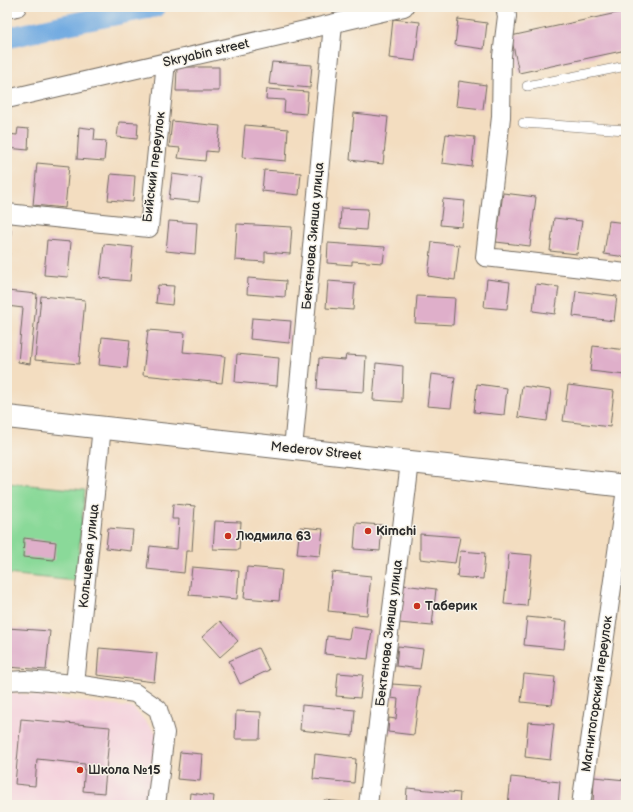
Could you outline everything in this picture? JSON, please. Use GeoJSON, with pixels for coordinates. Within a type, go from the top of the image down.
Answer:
{"type":"FeatureCollection","features":[{"type":"Feature","properties":{"kind":"main road","name":"Mederov Street"},"geometry":{"type":"LineString","coordinates":[[7,417],[626,487]]}},
{"type":"Feature","properties":{"kind":"street"},"geometry":{"type":"LineString","coordinates":[[7,9],[17,7]]}},
{"type":"Feature","properties":{"kind":"street","name":"Skryabin street"},"geometry":{"type":"LineString","coordinates":[[7,99],[404,7]]}},
{"type":"Feature","properties":{"kind":"street"},"geometry":{"type":"LineString","coordinates":[[505,7],[507,16],[502,56],[501,117],[485,257],[626,273]]}},
{"type":"Feature","properties":{"kind":"street","name":"Бектенова Зияша улица"},"geometry":{"type":"LineString","coordinates":[[293,449],[333,24]]}},
{"type":"Feature","properties":{"kind":"street","name":"Бийский переулок"},"geometry":{"type":"LineString","coordinates":[[7,214],[149,228],[166,62]]}},
{"type":"Feature","properties":{"kind":"street","name":"Кольцевая улица"},"geometry":{"type":"LineString","coordinates":[[75,684],[102,427]]}},
{"type":"Feature","properties":{"kind":"street","name":"Бектенова Зияша улица"},"geometry":{"type":"LineString","coordinates":[[368,805],[410,462]]}},
{"type":"Feature","properties":{"kind":"street","name":"Магнитогорский переулок"},"geometry":{"type":"LineString","coordinates":[[581,805],[626,487]]}},
{"type":"Feature","properties":{"kind":"street"},"geometry":{"type":"LineString","coordinates":[[7,681],[26,680],[75,684],[135,693],[158,709],[165,733],[156,805]]}},
{"type":"Feature","properties":{"kind":"lane"},"geometry":{"type":"LineString","coordinates":[[527,86],[626,66]]}},
{"type":"Feature","properties":{"kind":"lane"},"geometry":{"type":"LineString","coordinates":[[523,123],[626,130]]}},
{"type":"Feature","properties":{"kind":"shaded area","name":"Школа №15"},"geometry":{"type":"Polygon","coordinates":[[[7,692],[133,708],[157,734],[147,805],[7,805],[7,692]]]}},
{"type":"Feature","properties":{"kind":"green space"},"geometry":{"type":"Polygon","coordinates":[[[7,483],[85,490],[76,581],[7,574],[7,483]]]}},
{"type":"Feature","properties":{"kind":"building"},"geometry":{"type":"Polygon","coordinates":[[[626,11],[626,50],[519,73],[511,36],[626,11]]]}},
{"type":"Feature","properties":{"kind":"building"},"geometry":{"type":"Polygon","coordinates":[[[393,19],[420,22],[415,61],[389,58],[393,19]]]}},
{"type":"Feature","properties":{"kind":"building"},"geometry":{"type":"Polygon","coordinates":[[[458,19],[487,23],[484,49],[455,45],[458,19]]]}},
{"type":"Feature","properties":{"kind":"building"},"geometry":{"type":"Polygon","coordinates":[[[272,62],[312,65],[310,88],[269,84],[272,62]]]}},
{"type":"Feature","properties":{"kind":"building"},"geometry":{"type":"Polygon","coordinates":[[[177,67],[219,67],[219,91],[176,91],[177,67]]]}},
{"type":"Feature","properties":{"kind":"building"},"geometry":{"type":"Polygon","coordinates":[[[459,81],[486,85],[483,109],[456,106],[459,81]]]}},
{"type":"Feature","properties":{"kind":"building"},"geometry":{"type":"Polygon","coordinates":[[[267,89],[308,92],[306,114],[284,112],[285,100],[266,99],[267,89]]]}},
{"type":"Feature","properties":{"kind":"building"},"geometry":{"type":"Polygon","coordinates":[[[354,113],[388,117],[383,164],[350,160],[354,113]]]}},
{"type":"Feature","properties":{"kind":"building"},"geometry":{"type":"Polygon","coordinates":[[[172,121],[220,126],[217,152],[206,151],[205,161],[178,158],[180,148],[169,147],[172,121]]]}},
{"type":"Feature","properties":{"kind":"building"},"geometry":{"type":"Polygon","coordinates":[[[119,122],[138,123],[137,139],[117,137],[119,122]]]}},
{"type":"Feature","properties":{"kind":"building"},"geometry":{"type":"Polygon","coordinates":[[[245,125],[288,129],[286,161],[242,157],[245,125]]]}},
{"type":"Feature","properties":{"kind":"building"},"geometry":{"type":"Polygon","coordinates":[[[79,127],[95,129],[94,140],[106,141],[104,161],[77,159],[79,127]]]}},
{"type":"Feature","properties":{"kind":"building"},"geometry":{"type":"Polygon","coordinates":[[[18,128],[29,129],[28,150],[7,148],[7,134],[17,135],[18,128]]]}},
{"type":"Feature","properties":{"kind":"building"},"geometry":{"type":"Polygon","coordinates":[[[446,134],[475,137],[472,167],[442,163],[446,134]]]}},
{"type":"Feature","properties":{"kind":"building"},"geometry":{"type":"Polygon","coordinates":[[[37,163],[69,166],[65,208],[33,205],[37,163]]]}},
{"type":"Feature","properties":{"kind":"building"},"geometry":{"type":"Polygon","coordinates":[[[264,170],[301,173],[299,195],[262,191],[264,170]]]}},
{"type":"Feature","properties":{"kind":"building"},"geometry":{"type":"Polygon","coordinates":[[[111,174],[135,176],[133,202],[108,200],[111,174]]]}},
{"type":"Feature","properties":{"kind":"building"},"geometry":{"type":"Polygon","coordinates":[[[172,174],[202,178],[199,202],[169,199],[172,174]]]}},
{"type":"Feature","properties":{"kind":"building"},"geometry":{"type":"Polygon","coordinates":[[[503,193],[536,197],[530,246],[496,242],[503,193]]]}},
{"type":"Feature","properties":{"kind":"building"},"geometry":{"type":"Polygon","coordinates":[[[443,199],[465,201],[462,227],[440,225],[443,199]]]}},
{"type":"Feature","properties":{"kind":"building"},"geometry":{"type":"Polygon","coordinates":[[[341,208],[368,209],[366,230],[340,228],[341,208]]]}},
{"type":"Feature","properties":{"kind":"building"},"geometry":{"type":"Polygon","coordinates":[[[554,218],[582,221],[577,254],[550,251],[554,218]]]}},
{"type":"Feature","properties":{"kind":"building"},"geometry":{"type":"Polygon","coordinates":[[[169,221],[197,223],[195,254],[166,251],[169,221]]]}},
{"type":"Feature","properties":{"kind":"building"},"geometry":{"type":"Polygon","coordinates":[[[609,221],[626,223],[626,257],[604,254],[609,221]]]}},
{"type":"Feature","properties":{"kind":"building"},"geometry":{"type":"Polygon","coordinates":[[[237,224],[292,227],[290,254],[265,252],[265,262],[235,260],[237,224]]]}},
{"type":"Feature","properties":{"kind":"building"},"geometry":{"type":"Polygon","coordinates":[[[7,230],[11,230],[9,265],[7,265],[7,230]]]}},
{"type":"Feature","properties":{"kind":"building"},"geometry":{"type":"Polygon","coordinates":[[[47,240],[71,242],[68,277],[44,275],[47,240]]]}},
{"type":"Feature","properties":{"kind":"building"},"geometry":{"type":"Polygon","coordinates":[[[432,242],[459,245],[455,280],[428,276],[432,242]]]}},
{"type":"Feature","properties":{"kind":"building"},"geometry":{"type":"Polygon","coordinates":[[[328,243],[385,247],[383,263],[352,261],[352,265],[327,263],[328,243]]]}},
{"type":"Feature","properties":{"kind":"building"},"geometry":{"type":"Polygon","coordinates":[[[104,244],[133,247],[130,281],[100,278],[104,244]]]}},
{"type":"Feature","properties":{"kind":"building"},"geometry":{"type":"Polygon","coordinates":[[[248,278],[286,281],[285,297],[247,294],[248,278]]]}},
{"type":"Feature","properties":{"kind":"building"},"geometry":{"type":"Polygon","coordinates":[[[487,279],[510,282],[507,309],[484,307],[487,279]]]}},
{"type":"Feature","properties":{"kind":"building"},"geometry":{"type":"Polygon","coordinates":[[[328,281],[355,283],[353,310],[326,308],[328,281]]]}},
{"type":"Feature","properties":{"kind":"building"},"geometry":{"type":"Polygon","coordinates":[[[536,284],[559,287],[555,314],[533,311],[536,284]]]}},
{"type":"Feature","properties":{"kind":"building"},"geometry":{"type":"Polygon","coordinates":[[[158,285],[174,286],[172,305],[156,303],[158,285]]]}},
{"type":"Feature","properties":{"kind":"building"},"geometry":{"type":"Polygon","coordinates":[[[7,291],[37,294],[30,364],[18,362],[23,308],[7,306],[7,291]]]}},
{"type":"Feature","properties":{"kind":"building"},"geometry":{"type":"Polygon","coordinates":[[[576,291],[617,296],[614,321],[573,316],[576,291]]]}},
{"type":"Feature","properties":{"kind":"building"},"geometry":{"type":"Polygon","coordinates":[[[41,296],[85,300],[79,364],[35,360],[41,296]]]}},
{"type":"Feature","properties":{"kind":"building"},"geometry":{"type":"Polygon","coordinates":[[[417,296],[455,298],[453,325],[415,323],[417,296]]]}},
{"type":"Feature","properties":{"kind":"building"},"geometry":{"type":"Polygon","coordinates":[[[252,318],[291,321],[289,343],[250,339],[252,318]]]}},
{"type":"Feature","properties":{"kind":"building"},"geometry":{"type":"Polygon","coordinates":[[[148,330],[185,333],[183,352],[225,356],[222,383],[143,375],[148,330]]]}},
{"type":"Feature","properties":{"kind":"building"},"geometry":{"type":"Polygon","coordinates":[[[102,337],[130,340],[127,368],[99,365],[102,337]]]}},
{"type":"Feature","properties":{"kind":"building"},"geometry":{"type":"Polygon","coordinates":[[[593,346],[626,350],[625,375],[590,371],[593,346]]]}},
{"type":"Feature","properties":{"kind":"building"},"geometry":{"type":"Polygon","coordinates":[[[237,354],[279,358],[277,386],[235,382],[237,354]]]}},
{"type":"Feature","properties":{"kind":"building"},"geometry":{"type":"Polygon","coordinates":[[[346,355],[366,356],[364,392],[317,389],[319,358],[345,360],[346,355]]]}},
{"type":"Feature","properties":{"kind":"building"},"geometry":{"type":"Polygon","coordinates":[[[376,363],[403,366],[402,402],[373,400],[376,363]]]}},
{"type":"Feature","properties":{"kind":"building"},"geometry":{"type":"Polygon","coordinates":[[[431,374],[455,377],[451,408],[427,406],[431,374]]]}},
{"type":"Feature","properties":{"kind":"building"},"geometry":{"type":"Polygon","coordinates":[[[477,384],[507,388],[504,415],[474,412],[477,384]]]}},
{"type":"Feature","properties":{"kind":"building"},"geometry":{"type":"Polygon","coordinates":[[[568,385],[614,391],[610,427],[563,421],[568,385]]]}},
{"type":"Feature","properties":{"kind":"building"},"geometry":{"type":"Polygon","coordinates":[[[522,386],[551,390],[547,421],[518,417],[522,386]]]}},
{"type":"Feature","properties":{"kind":"building"},"geometry":{"type":"Polygon","coordinates":[[[173,504],[195,506],[192,551],[186,551],[184,573],[147,569],[150,546],[177,549],[179,519],[172,519],[173,504]]]}},
{"type":"Feature","properties":{"kind":"building"},"geometry":{"type":"Polygon","coordinates":[[[215,521],[241,522],[239,550],[213,549],[215,521]]]}},
{"type":"Feature","properties":{"kind":"building"},"geometry":{"type":"Polygon","coordinates":[[[356,523],[382,525],[380,551],[354,549],[356,523]]]}},
{"type":"Feature","properties":{"kind":"building"},"geometry":{"type":"Polygon","coordinates":[[[300,527],[323,529],[320,556],[297,554],[300,527]]]}},
{"type":"Feature","properties":{"kind":"building"},"geometry":{"type":"Polygon","coordinates":[[[108,528],[133,530],[131,551],[106,548],[108,528]]]}},
{"type":"Feature","properties":{"kind":"building"},"geometry":{"type":"Polygon","coordinates":[[[420,534],[460,537],[455,563],[420,559],[420,534]]]}},
{"type":"Feature","properties":{"kind":"building"},"geometry":{"type":"Polygon","coordinates":[[[24,538],[56,542],[54,560],[23,557],[24,538]]]}},
{"type":"Feature","properties":{"kind":"building"},"geometry":{"type":"Polygon","coordinates":[[[460,551],[485,553],[483,579],[457,577],[460,551]]]}},
{"type":"Feature","properties":{"kind":"building"},"geometry":{"type":"Polygon","coordinates":[[[509,553],[532,555],[527,606],[504,604],[509,553]]]}},
{"type":"Feature","properties":{"kind":"building"},"geometry":{"type":"Polygon","coordinates":[[[192,567],[239,571],[237,599],[189,595],[192,567]]]}},
{"type":"Feature","properties":{"kind":"building"},"geometry":{"type":"Polygon","coordinates":[[[247,567],[282,570],[279,601],[244,598],[247,567]]]}},
{"type":"Feature","properties":{"kind":"building"},"geometry":{"type":"Polygon","coordinates":[[[332,572],[371,576],[367,615],[328,611],[332,572]]]}},
{"type":"Feature","properties":{"kind":"building","name":"Таберик"},"geometry":{"type":"Polygon","coordinates":[[[403,585],[436,589],[432,626],[399,623],[403,585]]]}},
{"type":"Feature","properties":{"kind":"building"},"geometry":{"type":"Polygon","coordinates":[[[527,617],[567,621],[564,649],[524,645],[527,617]]]}},
{"type":"Feature","properties":{"kind":"building"},"geometry":{"type":"Polygon","coordinates":[[[220,621],[238,641],[220,657],[202,637],[220,621]]]}},
{"type":"Feature","properties":{"kind":"building"},"geometry":{"type":"Polygon","coordinates":[[[351,627],[372,630],[368,659],[325,654],[327,636],[349,639],[351,627]]]}},
{"type":"Feature","properties":{"kind":"building"},"geometry":{"type":"Polygon","coordinates":[[[7,628],[50,631],[46,670],[7,667],[7,628]]]}},
{"type":"Feature","properties":{"kind":"building"},"geometry":{"type":"Polygon","coordinates":[[[398,646],[423,649],[420,669],[396,666],[398,646]]]}},
{"type":"Feature","properties":{"kind":"building"},"geometry":{"type":"Polygon","coordinates":[[[99,648],[157,653],[154,682],[97,675],[99,648]]]}},
{"type":"Feature","properties":{"kind":"building"},"geometry":{"type":"Polygon","coordinates":[[[258,648],[269,670],[240,684],[229,661],[258,648]]]}},
{"type":"Feature","properties":{"kind":"building"},"geometry":{"type":"Polygon","coordinates":[[[338,673],[363,675],[360,698],[336,696],[338,673]]]}},
{"type":"Feature","properties":{"kind":"building"},"geometry":{"type":"Polygon","coordinates":[[[524,674],[555,677],[552,705],[521,702],[524,674]]]}},
{"type":"Feature","properties":{"kind":"building"},"geometry":{"type":"Polygon","coordinates":[[[392,684],[420,686],[414,735],[388,732],[389,718],[396,719],[398,699],[391,698],[392,684]]]}},
{"type":"Feature","properties":{"kind":"building"},"geometry":{"type":"Polygon","coordinates":[[[302,705],[355,710],[353,736],[300,730],[302,705]]]}},
{"type":"Feature","properties":{"kind":"building"},"geometry":{"type":"Polygon","coordinates":[[[236,711],[261,712],[260,739],[235,739],[236,711]]]}},
{"type":"Feature","properties":{"kind":"building"},"geometry":{"type":"Polygon","coordinates":[[[21,719],[110,727],[104,793],[83,791],[85,764],[37,759],[35,786],[15,784],[21,719]]]}},
{"type":"Feature","properties":{"kind":"building"},"geometry":{"type":"Polygon","coordinates":[[[528,722],[554,724],[550,760],[525,757],[528,722]]]}},
{"type":"Feature","properties":{"kind":"building"},"geometry":{"type":"Polygon","coordinates":[[[180,752],[202,754],[200,781],[177,779],[180,752]]]}},
{"type":"Feature","properties":{"kind":"building"},"geometry":{"type":"Polygon","coordinates":[[[315,754],[356,759],[354,783],[313,779],[315,754]]]}},
{"type":"Feature","properties":{"kind":"building"},"geometry":{"type":"Polygon","coordinates":[[[511,777],[560,782],[558,805],[508,805],[511,777]]]}},
{"type":"Feature","properties":{"kind":"building"},"geometry":{"type":"Polygon","coordinates":[[[594,777],[626,780],[626,805],[593,805],[594,777]]]}},
{"type":"Feature","properties":{"kind":"building"},"geometry":{"type":"Polygon","coordinates":[[[407,788],[460,793],[459,805],[406,803],[407,788]]]}},
{"type":"Feature","properties":{"kind":"building"},"geometry":{"type":"Polygon","coordinates":[[[190,793],[214,796],[213,805],[189,805],[190,793]]]}},
{"type":"Feature","properties":{"kind":"building"},"geometry":{"type":"Polygon","coordinates":[[[324,800],[345,802],[344,805],[323,805],[324,800]]]}},
{"type":"Feature","properties":{"kind":"waterway"},"geometry":{"type":"LineString","coordinates":[[7,38],[155,7]]}},
{"type":"Feature","properties":{"kind":"place","name":"Kimchi"},"geometry":{"type":"Point","coordinates":[368,531]}},
{"type":"Feature","properties":{"kind":"place","name":"Людмила 63"},"geometry":{"type":"Point","coordinates":[228,536]}},
{"type":"Feature","properties":{"kind":"place","name":"Таберик"},"geometry":{"type":"Point","coordinates":[417,606]}},
{"type":"Feature","properties":{"kind":"place","name":"Школа №15"},"geometry":{"type":"Point","coordinates":[80,770]}}]}
